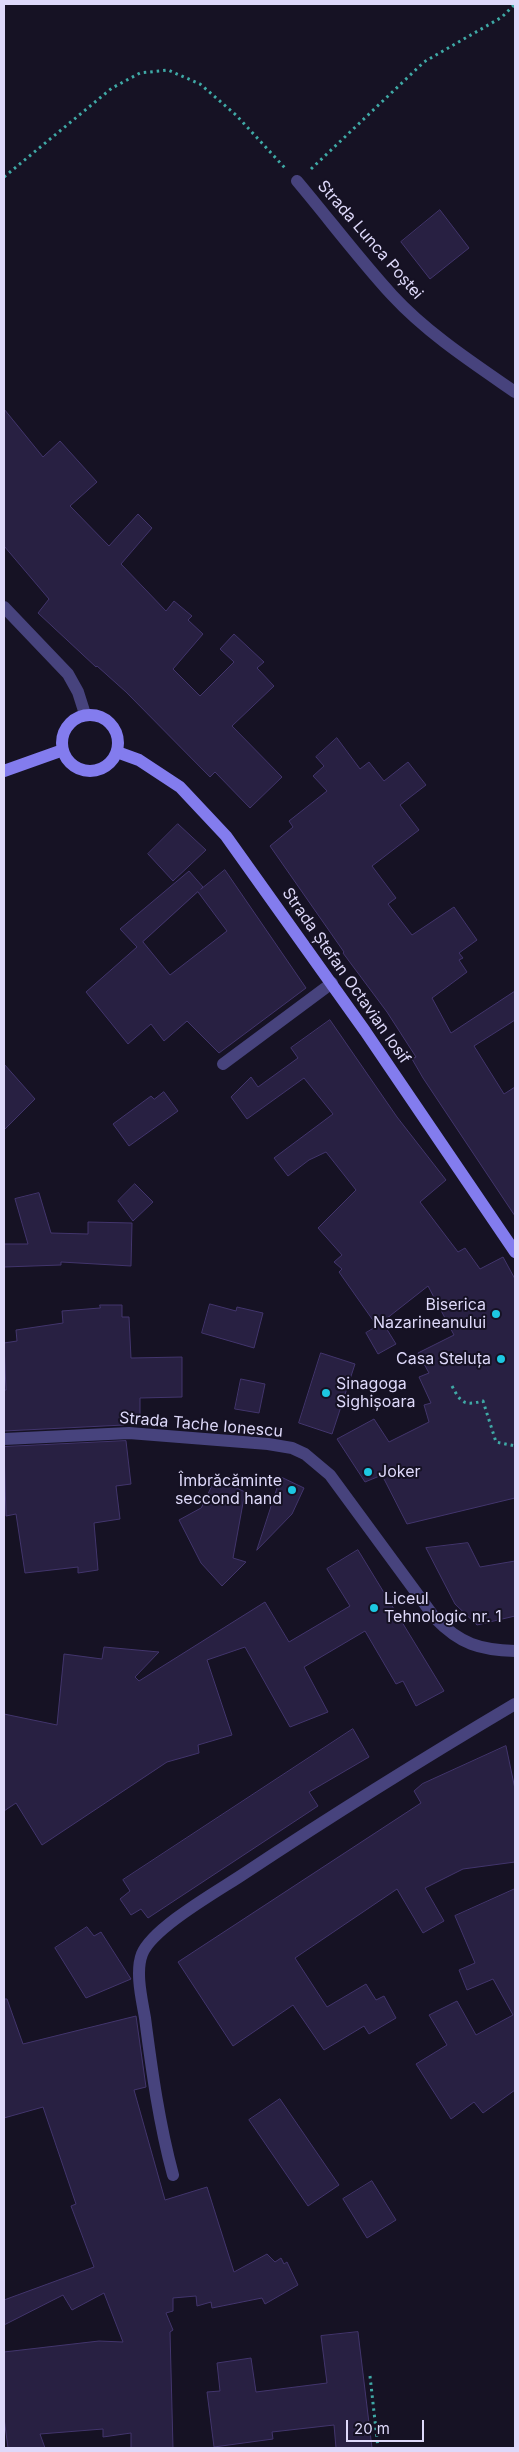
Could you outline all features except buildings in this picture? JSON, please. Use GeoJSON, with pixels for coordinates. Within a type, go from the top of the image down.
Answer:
{"type":"FeatureCollection","features":[{"type":"Feature","properties":{"kind":"main road"},"geometry":{"type":"LineString","coordinates":[[85,714],[95,714],[112,724],[119,742],[117,752],[106,766],[89,771],[73,765],[63,750],[62,741],[69,724],[85,714]]}},
{"type":"Feature","properties":{"kind":"main road"},"geometry":{"type":"LineString","coordinates":[[4,771],[63,750]]}},
{"type":"Feature","properties":{"kind":"main road","name":"Strada Ștefan Octavian Iosif"},"geometry":{"type":"LineString","coordinates":[[117,752],[160,772],[204,809],[251,869],[332,983],[515,1252]]}},
{"type":"Feature","properties":{"kind":"street","name":"Strada Lunca Poștei"},"geometry":{"type":"LineString","coordinates":[[297,181],[393,296],[420,322],[515,392]]}},
{"type":"Feature","properties":{"kind":"street"},"geometry":{"type":"LineString","coordinates":[[4,607],[68,674],[78,692],[85,714]]}},
{"type":"Feature","properties":{"kind":"street"},"geometry":{"type":"LineString","coordinates":[[222,1064],[332,983]]}},
{"type":"Feature","properties":{"kind":"street","name":"Strada Tache Ionescu"},"geometry":{"type":"LineString","coordinates":[[4,1439],[129,1433],[268,1444],[292,1448],[305,1454],[330,1475],[435,1618],[446,1630],[474,1646],[515,1651]]}},
{"type":"Feature","properties":{"kind":"street"},"geometry":{"type":"LineString","coordinates":[[173,2175],[155,2101],[142,2000],[140,1976],[142,1955],[152,1939],[187,1911],[325,1820],[515,1704]]}},
{"type":"Feature","properties":{"kind":"path"},"geometry":{"type":"LineString","coordinates":[[4,177],[112,88],[140,73],[168,70],[200,84],[236,115],[297,181],[424,62],[502,17],[515,4]]}},
{"type":"Feature","properties":{"kind":"path"},"geometry":{"type":"LineString","coordinates":[[452,1386],[458,1398],[463,1402],[470,1404],[483,1401],[496,1442],[515,1446]]}},
{"type":"Feature","properties":{"kind":"path"},"geometry":{"type":"LineString","coordinates":[[370,2376],[378,2448]]}},
{"type":"Feature","properties":{"kind":"place","name":"Biserica Nazarineanului"},"geometry":{"type":"Point","coordinates":[496,1314]}},
{"type":"Feature","properties":{"kind":"place","name":"Casa Steluța"},"geometry":{"type":"Point","coordinates":[501,1359]}},
{"type":"Feature","properties":{"kind":"place","name":"Sinagoga Sighișoara"},"geometry":{"type":"Point","coordinates":[326,1393]}},
{"type":"Feature","properties":{"kind":"place","name":"Joker"},"geometry":{"type":"Point","coordinates":[368,1472]}},
{"type":"Feature","properties":{"kind":"place","name":"Îmbrăcăminte seccond hand"},"geometry":{"type":"Point","coordinates":[292,1490]}},
{"type":"Feature","properties":{"kind":"place","name":"Liceul Tehnologic nr. 1"},"geometry":{"type":"Point","coordinates":[374,1608]}}]}
